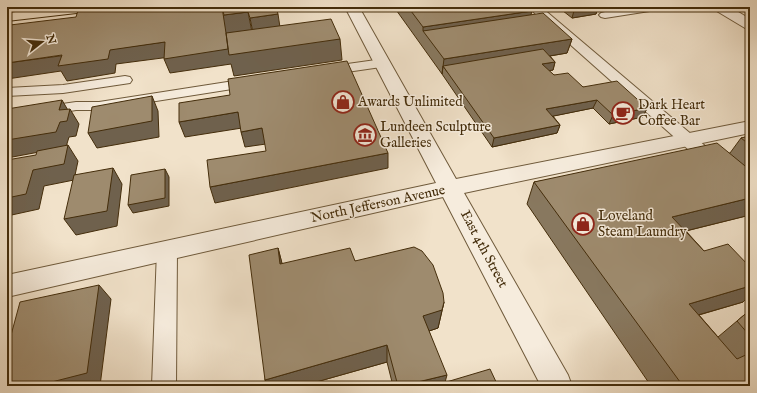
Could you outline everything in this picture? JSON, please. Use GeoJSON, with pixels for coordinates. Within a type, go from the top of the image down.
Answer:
{"type":"FeatureCollection","features":[{"type":"Feature","properties":{"kind":"highway"},"geometry":{"type":"LineString","coordinates":[[7,17],[94,7]]}},
{"type":"Feature","properties":{"kind":"street","name":"East 4th Street"},"geometry":{"type":"LineString","coordinates":[[352,7],[557,386]]}},
{"type":"Feature","properties":{"kind":"street"},"geometry":{"type":"LineString","coordinates":[[720,7],[750,24]]}},
{"type":"Feature","properties":{"kind":"street","name":"North Jefferson Avenue"},"geometry":{"type":"LineString","coordinates":[[7,286],[450,188],[750,127]]}},
{"type":"Feature","properties":{"kind":"lane"},"geometry":{"type":"LineString","coordinates":[[534,7],[750,194]]}},
{"type":"Feature","properties":{"kind":"lane"},"geometry":{"type":"LineString","coordinates":[[605,15],[656,7]]}},
{"type":"Feature","properties":{"kind":"lane"},"geometry":{"type":"LineString","coordinates":[[313,73],[383,63]]}},
{"type":"Feature","properties":{"kind":"lane"},"geometry":{"type":"LineString","coordinates":[[7,92],[64,89],[125,80]]}},
{"type":"Feature","properties":{"kind":"lane"},"geometry":{"type":"LineString","coordinates":[[7,117],[76,106],[99,106],[266,80]]}},
{"type":"Feature","properties":{"kind":"lane"},"geometry":{"type":"LineString","coordinates":[[164,386],[167,250]]}},
{"type":"Feature","properties":{"kind":"building"},"geometry":{"type":"Polygon","coordinates":[[[79,7],[222,7],[228,49],[164,59],[165,42],[110,50],[108,59],[58,66],[62,55],[7,63],[7,27],[10,25],[76,17],[79,7]]]}},
{"type":"Feature","properties":{"kind":"building"},"geometry":{"type":"Polygon","coordinates":[[[222,7],[276,7],[278,14],[250,18],[248,12],[224,15],[222,7]]]}},
{"type":"Feature","properties":{"kind":"building"},"geometry":{"type":"Polygon","coordinates":[[[408,7],[527,7],[532,11],[423,27],[408,7]]]}},
{"type":"Feature","properties":{"kind":"building"},"geometry":{"type":"Polygon","coordinates":[[[543,13],[572,39],[444,59],[423,31],[543,13]]]}},
{"type":"Feature","properties":{"kind":"building"},"geometry":{"type":"Polygon","coordinates":[[[331,19],[340,39],[229,55],[226,33],[331,19]]]}},
{"type":"Feature","properties":{"kind":"building"},"geometry":{"type":"Polygon","coordinates":[[[543,49],[555,62],[542,64],[554,75],[568,73],[583,87],[617,81],[647,108],[613,115],[597,100],[546,109],[560,125],[494,138],[443,66],[543,49]]]}},
{"type":"Feature","properties":{"kind":"building"},"geometry":{"type":"Polygon","coordinates":[[[347,61],[388,153],[210,187],[207,160],[266,151],[262,128],[241,132],[238,112],[179,122],[179,103],[230,95],[228,79],[347,61]]]}},
{"type":"Feature","properties":{"kind":"building"},"geometry":{"type":"Polygon","coordinates":[[[152,96],[152,121],[88,133],[92,107],[152,96]]]}},
{"type":"Feature","properties":{"kind":"building"},"geometry":{"type":"Polygon","coordinates":[[[62,100],[59,110],[70,109],[67,121],[60,122],[56,132],[7,140],[7,109],[62,100]]]}},
{"type":"Feature","properties":{"kind":"building"},"geometry":{"type":"Polygon","coordinates":[[[750,136],[750,145],[741,138],[750,136]]]}},
{"type":"Feature","properties":{"kind":"building"},"geometry":{"type":"Polygon","coordinates":[[[717,143],[750,170],[750,198],[672,217],[704,251],[728,244],[750,267],[750,286],[689,304],[737,359],[750,353],[750,386],[683,386],[534,182],[717,143]]]}},
{"type":"Feature","properties":{"kind":"building"},"geometry":{"type":"Polygon","coordinates":[[[68,145],[64,164],[33,170],[26,194],[7,198],[7,160],[36,155],[37,151],[68,145]]]}},
{"type":"Feature","properties":{"kind":"building"},"geometry":{"type":"Polygon","coordinates":[[[113,168],[107,211],[64,219],[74,175],[113,168]]]}},
{"type":"Feature","properties":{"kind":"building"},"geometry":{"type":"Polygon","coordinates":[[[165,169],[165,198],[128,205],[131,175],[165,169]]]}},
{"type":"Feature","properties":{"kind":"building"},"geometry":{"type":"Polygon","coordinates":[[[414,247],[422,251],[433,265],[443,293],[444,302],[442,310],[423,316],[447,375],[398,386],[387,345],[265,380],[249,255],[278,248],[280,264],[350,248],[355,261],[414,247]]]}},
{"type":"Feature","properties":{"kind":"building"},"geometry":{"type":"Polygon","coordinates":[[[99,285],[87,373],[36,386],[7,386],[7,350],[20,302],[99,285]]]}},
{"type":"Feature","properties":{"kind":"building"},"geometry":{"type":"Polygon","coordinates":[[[750,310],[750,336],[737,321],[750,310]]]}},
{"type":"Feature","properties":{"kind":"building"},"geometry":{"type":"Polygon","coordinates":[[[490,369],[498,386],[433,386],[490,369]]]}},
{"type":"Feature","properties":{"kind":"place","name":"Awards Unlimited"},"geometry":{"type":"Point","coordinates":[343,102]}},
{"type":"Feature","properties":{"kind":"place","name":"Dark Heart Coffee Bar"},"geometry":{"type":"Point","coordinates":[623,113]}},
{"type":"Feature","properties":{"kind":"place","name":"Lundeen Sculpture Galleries"},"geometry":{"type":"Point","coordinates":[365,135]}},
{"type":"Feature","properties":{"kind":"place","name":"Loveland Steam Laundry"},"geometry":{"type":"Point","coordinates":[583,224]}}]}
